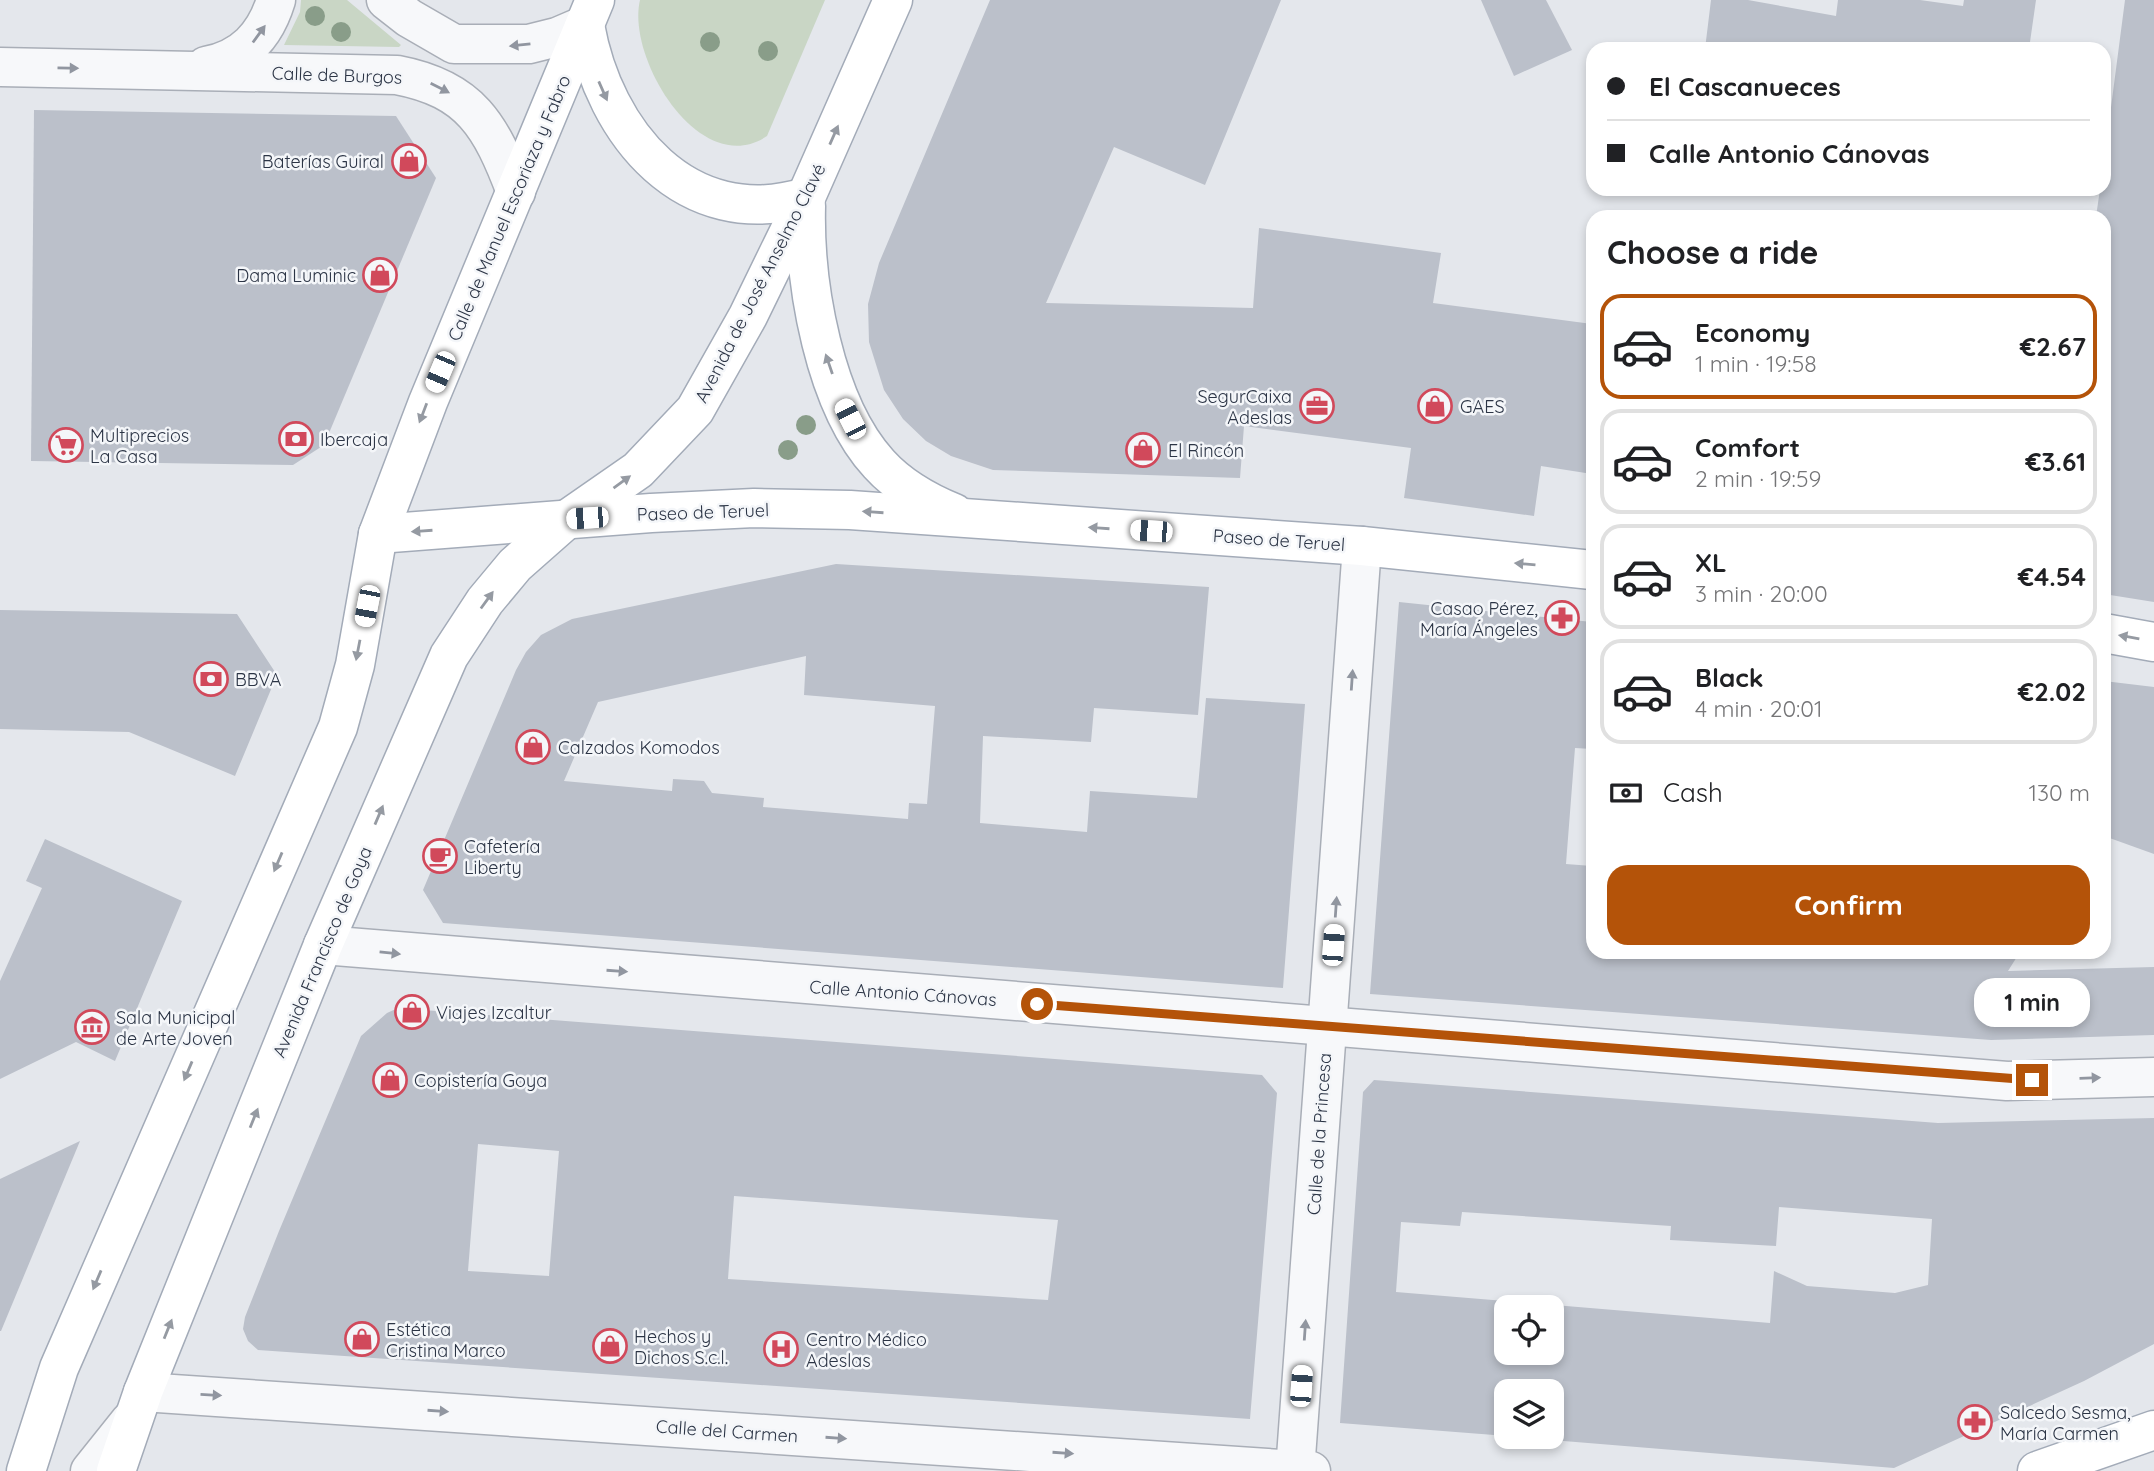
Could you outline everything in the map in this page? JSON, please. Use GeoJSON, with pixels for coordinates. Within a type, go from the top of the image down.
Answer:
{"type":"FeatureCollection","features":[{"type":"Feature","properties":{"kind":"main road","name":"Avenida de José Anselmo Clavé"},"geometry":{"type":"LineString","coordinates":[[566,520],[638,470],[695,410],[748,316],[806,197],[893,0]]}},
{"type":"Feature","properties":{"kind":"main road","name":"Calle de Manuel Escoriaza y Fabro"},"geometry":{"type":"LineString","coordinates":[[378,534],[432,392],[590,13]]}},
{"type":"Feature","properties":{"kind":"main road"},"geometry":{"type":"LineString","coordinates":[[590,13],[595,71],[609,104],[648,159],[666,173],[703,193],[737,202],[776,204],[806,197]]}},
{"type":"Feature","properties":{"kind":"main road","name":"Paseo de Teruel"},"geometry":{"type":"LineString","coordinates":[[806,197],[807,262],[812,299],[827,359],[842,403],[878,463],[924,498],[965,518]]}},
{"type":"Feature","properties":{"kind":"main road","name":"Paseo de Teruel"},"geometry":{"type":"LineString","coordinates":[[378,534],[754,508],[850,510],[1362,546],[1586,569]]}},
{"type":"Feature","properties":{"kind":"main road","name":"Avenida Francisco de Goya"},"geometry":{"type":"LineString","coordinates":[[116,1471],[138,1404],[323,946],[449,656],[500,582],[566,520]]}},
{"type":"Feature","properties":{"kind":"main road"},"geometry":{"type":"LineString","coordinates":[[26,1471],[59,1368],[338,727],[355,665],[378,534]]}},
{"type":"Feature","properties":{"kind":"main road"},"geometry":{"type":"LineString","coordinates":[[2111,634],[2154,642]]}},
{"type":"Feature","properties":{"kind":"main road"},"geometry":{"type":"LineString","coordinates":[[2037,1471],[2154,1430]]}},
{"type":"Feature","properties":{"kind":"street","name":"Calle de Burgos"},"geometry":{"type":"LineString","coordinates":[[183,70],[217,64],[246,50],[263,32],[276,0]]}},
{"type":"Feature","properties":{"kind":"street"},"geometry":{"type":"LineString","coordinates":[[386,0],[409,18],[454,44],[528,44],[557,37],[590,13]]}},
{"type":"Feature","properties":{"kind":"street","name":"Calle de Burgos"},"geometry":{"type":"LineString","coordinates":[[0,67],[397,75],[432,84],[475,111],[491,133],[516,192]]}},
{"type":"Feature","properties":{"kind":"street","name":"Calle de la Princesa"},"geometry":{"type":"LineString","coordinates":[[1300,1471],[1327,1026],[1362,546]]}},
{"type":"Feature","properties":{"kind":"street","name":"Calle Antonio Cánovas"},"geometry":{"type":"LineString","coordinates":[[323,946],[2007,1080],[2154,1077]]}},
{"type":"Feature","properties":{"kind":"street","name":"Calle del Carmen"},"geometry":{"type":"LineString","coordinates":[[138,1404],[1300,1471]]}},
{"type":"Feature","properties":{"kind":"street","name":"Avenida Francisco de Goya"},"geometry":{"type":"LineString","coordinates":[[90,1471],[138,1404]]}},
{"type":"Feature","properties":{"kind":"green space"},"geometry":{"type":"Polygon","coordinates":[[[301,0],[347,0],[401,45],[284,45],[300,12],[301,0]]]}},
{"type":"Feature","properties":{"kind":"green space"},"geometry":{"type":"Polygon","coordinates":[[[640,0],[825,0],[767,136],[742,145],[717,142],[694,128],[673,107],[656,80],[645,52],[639,24],[640,0]]]}},
{"type":"Feature","properties":{"kind":"building"},"geometry":{"type":"Polygon","coordinates":[[[990,0],[1281,0],[1205,185],[1114,147],[1046,303],[1253,308],[1259,228],[1441,253],[1433,303],[1586,323],[1586,473],[1541,466],[1534,516],[1404,498],[1411,448],[1244,426],[1240,478],[993,470],[951,456],[926,441],[903,419],[884,390],[869,342],[868,304],[879,263],[990,0]]]}},
{"type":"Feature","properties":{"kind":"building"},"geometry":{"type":"Polygon","coordinates":[[[1481,0],[1546,0],[1572,50],[1514,76],[1481,0]]]}},
{"type":"Feature","properties":{"kind":"building"},"geometry":{"type":"Polygon","coordinates":[[[1711,0],[1748,0],[1836,16],[1838,0],[1920,0],[1963,6],[1964,0],[2036,0],[2030,42],[1706,42],[1711,0]]]}},
{"type":"Feature","properties":{"kind":"building"},"geometry":{"type":"Polygon","coordinates":[[[2125,0],[2154,0],[2154,602],[2111,595],[2111,210],[2097,210],[2099,196],[2111,196],[2111,107],[2125,0]]]}},
{"type":"Feature","properties":{"kind":"building"},"geometry":{"type":"Polygon","coordinates":[[[34,110],[396,116],[436,178],[324,445],[293,465],[31,461],[34,110]]]}},
{"type":"Feature","properties":{"kind":"building"},"geometry":{"type":"Polygon","coordinates":[[[836,564],[1209,587],[1198,715],[1094,708],[1091,742],[983,736],[980,823],[1087,832],[1090,791],[1197,798],[1206,698],[1305,704],[1283,988],[443,923],[423,890],[516,670],[526,652],[541,635],[572,619],[836,564]],[[806,656],[598,702],[564,781],[672,791],[673,779],[704,781],[712,793],[764,798],[763,807],[908,819],[909,803],[927,804],[935,706],[804,695],[806,656]]]}},
{"type":"Feature","properties":{"kind":"building"},"geometry":{"type":"Polygon","coordinates":[[[1399,602],[1586,621],[1586,749],[1575,748],[1566,864],[1586,866],[1586,959],[2016,959],[2008,971],[2154,967],[2154,1035],[1991,1040],[1370,994],[1399,602]]]}},
{"type":"Feature","properties":{"kind":"building"},"geometry":{"type":"Polygon","coordinates":[[[0,610],[237,614],[277,675],[235,776],[129,732],[0,729],[0,610]]]}},
{"type":"Feature","properties":{"kind":"building"},"geometry":{"type":"Polygon","coordinates":[[[2111,682],[2154,687],[2154,854],[2111,839],[2111,682]]]}},
{"type":"Feature","properties":{"kind":"building"},"geometry":{"type":"Polygon","coordinates":[[[45,839],[182,901],[115,1061],[76,1042],[0,1079],[0,981],[42,888],[26,881],[45,839]]]}},
{"type":"Feature","properties":{"kind":"building"},"geometry":{"type":"Polygon","coordinates":[[[398,1008],[1262,1075],[1277,1093],[1250,1419],[258,1350],[248,1341],[243,1329],[245,1317],[361,1036],[387,1013],[398,1008]],[[478,1144],[468,1271],[549,1276],[559,1151],[478,1144]],[[734,1196],[728,1279],[1048,1300],[1058,1220],[734,1196]]]}},
{"type":"Feature","properties":{"kind":"building"},"geometry":{"type":"Polygon","coordinates":[[[1374,1080],[1938,1123],[2154,1118],[2154,1344],[2084,1381],[1894,1468],[1564,1441],[1564,1379],[1494,1379],[1494,1435],[1340,1423],[1363,1092],[1374,1080]],[[1779,1207],[1776,1246],[1670,1240],[1671,1226],[1462,1212],[1460,1226],[1401,1222],[1396,1292],[1494,1300],[1494,1365],[1564,1365],[1564,1306],[1770,1323],[1774,1271],[1807,1286],[1895,1293],[1928,1285],[1932,1219],[1779,1207]]]}},
{"type":"Feature","properties":{"kind":"building"},"geometry":{"type":"Polygon","coordinates":[[[80,1141],[1,1331],[0,1331],[0,1179],[80,1141]]]}},
{"type":"Feature","properties":{"kind":"place","name":"Baterías Guiral"},"geometry":{"type":"Point","coordinates":[409,161]}},
{"type":"Feature","properties":{"kind":"place","name":"Dama Luminic"},"geometry":{"type":"Point","coordinates":[380,275]}},
{"type":"Feature","properties":{"kind":"place","name":"SegurCaixa Adeslas"},"geometry":{"type":"Point","coordinates":[1317,406]}},
{"type":"Feature","properties":{"kind":"place","name":"GAES"},"geometry":{"type":"Point","coordinates":[1435,406]}},
{"type":"Feature","properties":{"kind":"place","name":"Ibercaja"},"geometry":{"type":"Point","coordinates":[296,439]}},
{"type":"Feature","properties":{"kind":"place","name":"Multiprecios La Casa"},"geometry":{"type":"Point","coordinates":[66,445]}},
{"type":"Feature","properties":{"kind":"place","name":"El Rincón"},"geometry":{"type":"Point","coordinates":[1143,450]}},
{"type":"Feature","properties":{"kind":"place","name":"Casao Pérez, María Ángeles"},"geometry":{"type":"Point","coordinates":[1562,618]}},
{"type":"Feature","properties":{"kind":"place","name":"BBVA"},"geometry":{"type":"Point","coordinates":[211,679]}},
{"type":"Feature","properties":{"kind":"place","name":"Calzados Komodos"},"geometry":{"type":"Point","coordinates":[533,747]}},
{"type":"Feature","properties":{"kind":"place","name":"Cafetería Liberty"},"geometry":{"type":"Point","coordinates":[440,856]}},
{"type":"Feature","properties":{"kind":"place","name":"Viajes Izcaltur"},"geometry":{"type":"Point","coordinates":[412,1012]}},
{"type":"Feature","properties":{"kind":"place","name":"Sala Municipal de Arte Joven"},"geometry":{"type":"Point","coordinates":[92,1027]}},
{"type":"Feature","properties":{"kind":"place","name":"Copistería Goya"},"geometry":{"type":"Point","coordinates":[390,1080]}},
{"type":"Feature","properties":{"kind":"place","name":"Estética Cristina Marco"},"geometry":{"type":"Point","coordinates":[362,1339]}},
{"type":"Feature","properties":{"kind":"place","name":"Hechos y Dichos S.c.l."},"geometry":{"type":"Point","coordinates":[610,1346]}},
{"type":"Feature","properties":{"kind":"place","name":"Centro Médico Adeslas"},"geometry":{"type":"Point","coordinates":[781,1349]}},
{"type":"Feature","properties":{"kind":"place","name":"Salcedo Sesma, María Carmen"},"geometry":{"type":"Point","coordinates":[1975,1422]}},
{"type":"Feature","properties":{"kind":"route"},"geometry":{"type":"LineString","coordinates":[[1037,1004],[2032,1080]]}}]}
